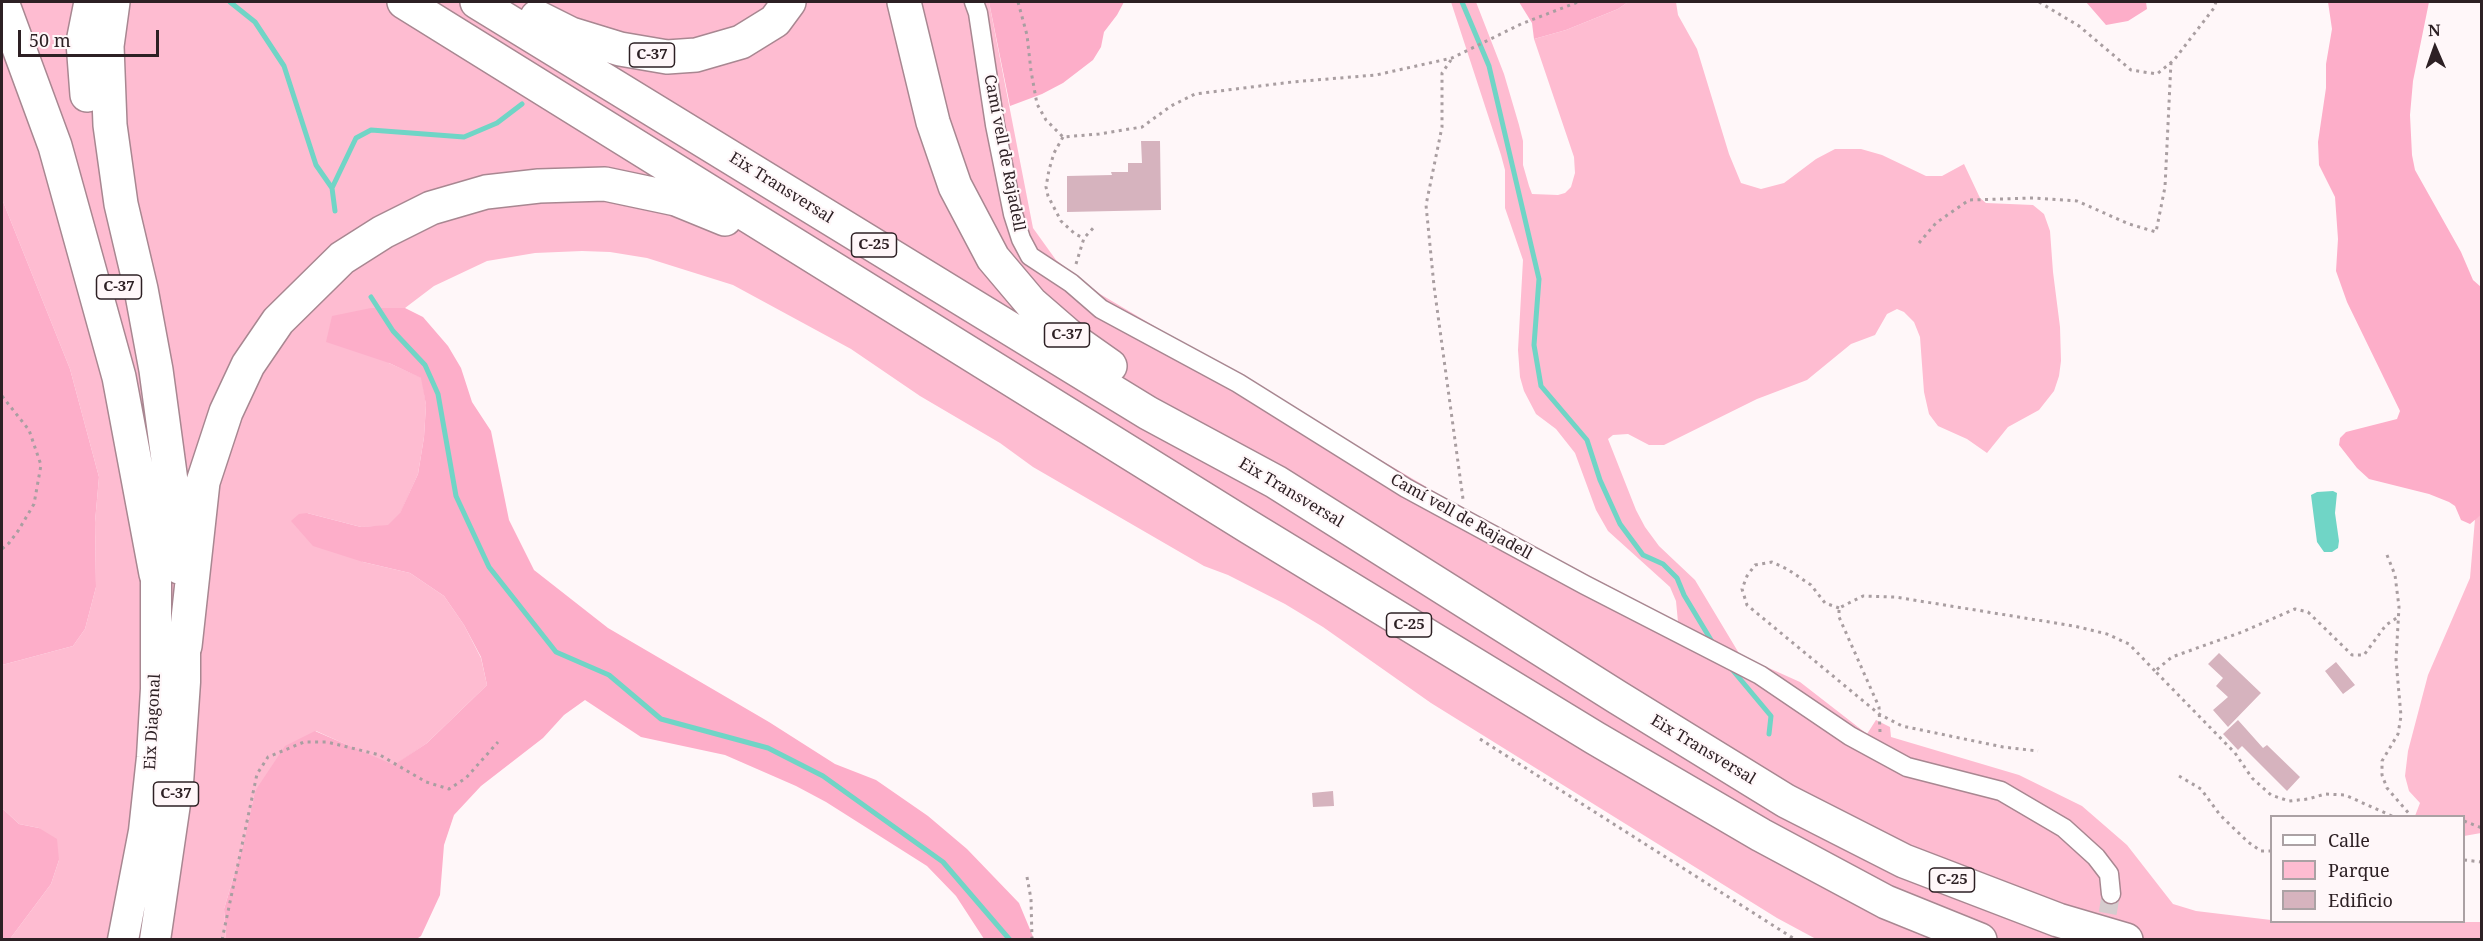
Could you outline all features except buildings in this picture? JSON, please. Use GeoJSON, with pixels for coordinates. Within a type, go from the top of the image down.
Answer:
{"type":"FeatureCollection","features":[{"type":"Feature","properties":{"kind":"highway"},"geometry":{"type":"LineString","coordinates":[[2,2],[55,146],[119,377],[156,574]]}},
{"type":"Feature","properties":{"kind":"highway","name":"C-37"},"geometry":{"type":"LineString","coordinates":[[91,2],[83,42],[89,124],[101,207],[137,372],[150,459],[156,574]]}},
{"type":"Feature","properties":{"kind":"highway","name":"C-37"},"geometry":{"type":"LineString","coordinates":[[113,2],[107,46],[110,125],[121,204],[141,290],[156,370],[173,496],[185,646]]}},
{"type":"Feature","properties":{"kind":"highway","name":"C-25"},"geometry":{"type":"LineString","coordinates":[[404,2],[1259,534],[1595,738],[1761,835],[1886,902],[1980,939]]}},
{"type":"Feature","properties":{"kind":"highway","name":"Eix Transversal"},"geometry":{"type":"LineString","coordinates":[[477,2],[1148,413],[1276,482],[1786,801],[1904,861],[2058,920],[2127,939]]}},
{"type":"Feature","properties":{"kind":"highway","name":"C-37"},"geometry":{"type":"LineString","coordinates":[[507,2],[571,34],[620,49],[668,57],[696,55],[741,42],[775,21],[789,2]]}},
{"type":"Feature","properties":{"kind":"highway","name":"C-37"},"geometry":{"type":"LineString","coordinates":[[904,2],[933,122],[955,186],[993,258],[1031,303],[1076,342],[1276,482]]}},
{"type":"Feature","properties":{"kind":"highway","name":"C-37"},"geometry":{"type":"LineString","coordinates":[[185,646],[203,482],[226,412],[248,365],[278,321],[342,258],[383,232],[431,207],[486,192],[539,186],[605,184],[676,199],[722,217],[764,243],[853,280]]}},
{"type":"Feature","properties":{"kind":"highway","name":"Eix Diagonal"},"geometry":{"type":"LineString","coordinates":[[123,939],[144,831],[152,758],[156,689],[156,574]]}},
{"type":"Feature","properties":{"kind":"highway","name":"Eix Diagonal"},"geometry":{"type":"LineString","coordinates":[[155,939],[178,783],[185,682],[185,646]]}},
{"type":"Feature","properties":{"kind":"street","name":"Camí vell de Rajadell"},"geometry":{"type":"LineString","coordinates":[[974,2],[978,13],[995,125],[1013,214],[1021,239],[1030,256],[1071,283],[1101,309],[1238,383],[1406,488],[1760,675],[1850,736],[1907,767],[2001,791],[2064,828],[2096,857],[2109,874],[2111,894]]}},
{"type":"Feature","properties":{"kind":"path"},"geometry":{"type":"LineString","coordinates":[[1018,2],[1027,34],[1037,104],[1046,120],[1063,137],[1099,135],[1142,127],[1172,106],[1195,94],[1292,81],[1376,75],[1452,58],[1521,24],[1578,2]]}},
{"type":"Feature","properties":{"kind":"path"},"geometry":{"type":"LineString","coordinates":[[2039,2],[2079,26],[2131,70],[2157,74],[2171,62],[2214,8],[2216,2]]}},
{"type":"Feature","properties":{"kind":"path"},"geometry":{"type":"LineString","coordinates":[[1452,58],[1442,73],[1442,127],[1426,205],[1434,286],[1465,520]]}},
{"type":"Feature","properties":{"kind":"path"},"geometry":{"type":"LineString","coordinates":[[1919,243],[1936,223],[1969,200],[2033,198],[2077,201],[2129,224],[2156,232],[2165,187],[2171,62]]}},
{"type":"Feature","properties":{"kind":"path"},"geometry":{"type":"LineString","coordinates":[[1063,137],[1054,153],[1046,187],[1048,196],[1061,221],[1075,234],[1084,237]]}},
{"type":"Feature","properties":{"kind":"path"},"geometry":{"type":"LineString","coordinates":[[1071,283],[1084,237],[1095,226]]}},
{"type":"Feature","properties":{"kind":"path"},"geometry":{"type":"LineString","coordinates":[[2,396],[29,430],[41,465],[34,504],[18,531],[2,549]]}},
{"type":"Feature","properties":{"kind":"path"},"geometry":{"type":"LineString","coordinates":[[2387,555],[2395,575],[2398,617],[2396,660],[2401,716],[2398,734],[2382,761],[2382,774],[2387,788],[2410,815]]}},
{"type":"Feature","properties":{"kind":"path"},"geometry":{"type":"LineString","coordinates":[[2038,751],[2003,747],[1902,726],[1879,714],[1747,605],[1742,590],[1747,576],[1755,565],[1772,562],[1787,568],[1811,585],[1825,603],[1839,608],[1863,596],[1895,597],[2074,626],[2108,634],[2129,644],[2235,753],[2252,778],[2271,795],[2289,801],[2325,794],[2345,795],[2390,815]]}},
{"type":"Feature","properties":{"kind":"path"},"geometry":{"type":"LineString","coordinates":[[1839,608],[1846,634],[1879,706],[1880,723]]}},
{"type":"Feature","properties":{"kind":"path"},"geometry":{"type":"LineString","coordinates":[[2155,671],[2172,657],[2242,632],[2295,609],[2308,612],[2352,655],[2364,655],[2386,625],[2398,617]]}},
{"type":"Feature","properties":{"kind":"path"},"geometry":{"type":"LineString","coordinates":[[1480,739],[1796,939]]}},
{"type":"Feature","properties":{"kind":"path"},"geometry":{"type":"LineString","coordinates":[[222,939],[257,774],[268,756],[304,741],[327,742],[380,755],[426,782],[449,789],[466,778],[498,742]]}},
{"type":"Feature","properties":{"kind":"path"},"geometry":{"type":"LineString","coordinates":[[2179,776],[2201,789],[2220,815],[2248,842],[2261,851],[2270,851]]}},
{"type":"Feature","properties":{"kind":"path"},"geometry":{"type":"LineString","coordinates":[[2465,822],[2481,828]]}},
{"type":"Feature","properties":{"kind":"path"},"geometry":{"type":"LineString","coordinates":[[2465,860],[2481,862]]}},
{"type":"Feature","properties":{"kind":"path"},"geometry":{"type":"LineString","coordinates":[[1027,877],[1031,899],[1032,939]]}},
{"type":"Feature","properties":{"kind":"green space"},"geometry":{"type":"Polygon","coordinates":[[[2,2],[989,2],[1033,228],[1056,260],[1100,294],[1479,518],[1678,622],[1676,601],[1670,587],[1608,531],[1596,510],[1575,453],[1556,429],[1536,414],[1524,391],[1520,377],[1518,350],[1523,260],[1505,208],[1505,170],[1501,155],[1451,2],[1476,2],[1504,74],[1519,125],[1523,141],[1523,165],[1532,194],[1558,195],[1565,193],[1571,187],[1575,173],[1574,157],[1534,39],[1566,30],[1618,9],[1628,2],[1676,2],[1678,15],[1697,49],[1729,154],[1741,183],[1761,189],[1784,183],[1816,159],[1835,149],[1861,149],[1882,155],[1926,176],[1942,176],[1964,164],[1980,198],[1986,203],[2033,205],[2044,214],[2050,231],[2060,327],[2061,361],[2054,391],[2039,410],[2008,427],[1987,453],[1967,439],[1938,426],[1929,414],[1924,392],[1920,337],[1914,322],[1904,312],[1897,309],[1887,314],[1875,335],[1851,344],[1807,380],[1757,399],[1664,445],[1649,445],[1628,434],[1613,435],[1608,439],[1645,527],[1659,546],[1695,580],[1740,655],[1800,682],[1867,734],[1876,720],[1890,727],[1891,737],[2019,775],[2082,806],[2127,845],[2173,904],[2196,911],[2270,920],[2270,923],[2481,922],[2481,939],[1816,939],[1777,918],[1431,703],[1323,627],[1285,604],[1228,575],[1204,566],[1033,467],[1000,443],[920,396],[851,349],[733,285],[647,258],[610,252],[582,251],[535,253],[487,261],[434,286],[405,308],[371,308],[389,363],[422,378],[426,405],[418,474],[400,514],[388,526],[361,527],[307,513],[363,562],[410,573],[444,596],[464,625],[481,658],[487,685],[427,743],[394,766],[316,731],[255,791],[243,845],[224,909],[226,939],[10,939],[51,884],[59,860],[39,828],[19,824],[2,808],[2,665],[73,646],[85,629],[96,587],[95,522],[99,477],[70,369],[2,199],[2,2]]]}},
{"type":"Feature","properties":{"kind":"green space"},"geometry":{"type":"Polygon","coordinates":[[[2481,514],[2481,833],[2465,836],[2465,815],[2415,815],[2420,803],[2409,791],[2405,776],[2408,751],[2428,675],[2470,578],[2475,519],[2481,514]]]}},
{"type":"Feature","properties":{"kind":"shaded area"},"geometry":{"type":"Polygon","coordinates":[[[989,2],[1124,2],[1104,32],[1101,47],[1093,60],[1063,83],[1010,106],[989,2]]]}},
{"type":"Feature","properties":{"kind":"shaded area"},"geometry":{"type":"Polygon","coordinates":[[[1519,2],[1628,2],[1618,9],[1566,30],[1534,39],[1532,23],[1519,2]]]}},
{"type":"Feature","properties":{"kind":"shaded area"},"geometry":{"type":"Polygon","coordinates":[[[2086,2],[2146,2],[2147,9],[2128,21],[2106,25],[2086,2]]]}},
{"type":"Feature","properties":{"kind":"shaded area"},"geometry":{"type":"Polygon","coordinates":[[[2328,2],[2429,2],[2413,81],[2410,115],[2412,155],[2415,170],[2461,252],[2473,280],[2481,287],[2482,514],[2470,524],[2461,520],[2455,506],[2449,502],[2429,494],[2369,479],[2339,445],[2340,438],[2346,432],[2397,419],[2400,411],[2347,302],[2336,271],[2338,239],[2335,197],[2319,165],[2318,142],[2332,29],[2328,2]]]}},
{"type":"Feature","properties":{"kind":"shaded area"},"geometry":{"type":"Polygon","coordinates":[[[2,199],[70,369],[99,477],[95,522],[96,587],[85,629],[73,646],[2,665],[2,199]]]}},
{"type":"Feature","properties":{"kind":"shaded area"},"geometry":{"type":"Polygon","coordinates":[[[371,308],[405,308],[423,317],[448,346],[461,368],[472,402],[491,431],[509,520],[534,570],[608,628],[769,722],[835,764],[876,780],[928,816],[967,849],[1019,903],[1034,939],[984,939],[956,896],[927,866],[826,802],[796,786],[725,755],[641,737],[585,700],[564,715],[543,738],[481,786],[454,815],[444,845],[440,895],[421,936],[415,940],[226,939],[224,909],[243,845],[255,791],[285,746],[315,731],[394,765],[427,743],[487,685],[481,657],[464,625],[444,596],[410,573],[363,562],[313,546],[291,521],[299,514],[307,513],[361,527],[388,525],[400,513],[418,474],[426,405],[421,378],[389,363],[326,342],[332,316],[371,308]]]}},
{"type":"Feature","properties":{"kind":"shaded area"},"geometry":{"type":"Polygon","coordinates":[[[2317,492],[2337,493],[2335,513],[2338,548],[2332,552],[2324,552],[2317,542],[2311,495],[2317,492]]]}},
{"type":"Feature","properties":{"kind":"shaded area"},"geometry":{"type":"Polygon","coordinates":[[[2,808],[19,824],[39,828],[57,839],[59,860],[51,884],[10,939],[2,939],[2,808]]]}},
{"type":"Feature","properties":{"kind":"waterway"},"geometry":{"type":"LineString","coordinates":[[230,2],[255,22],[284,66],[316,165],[332,188],[335,211]]}},
{"type":"Feature","properties":{"kind":"waterway"},"geometry":{"type":"LineString","coordinates":[[1462,2],[1489,66],[1539,279],[1534,345],[1541,386],[1587,440],[1600,480],[1620,524],[1643,555],[1663,564],[1677,578],[1684,595],[1714,645]]}},
{"type":"Feature","properties":{"kind":"waterway"},"geometry":{"type":"LineString","coordinates":[[332,188],[356,138],[371,130],[464,137],[497,123],[522,104]]}},
{"type":"Feature","properties":{"kind":"waterway"},"geometry":{"type":"LineString","coordinates":[[371,297],[393,331],[425,365],[438,394],[456,496],[489,567],[556,652],[609,675],[661,719],[768,748],[823,776],[943,862],[1010,940]]}},
{"type":"Feature","properties":{"kind":"waterway"},"geometry":{"type":"LineString","coordinates":[[1730,667],[1771,716],[1769,734]]}},
{"type":"Feature","properties":{"kind":"tunnel"},"geometry":{"type":"LineString","coordinates":[[2103,940],[2111,894]]}}]}
